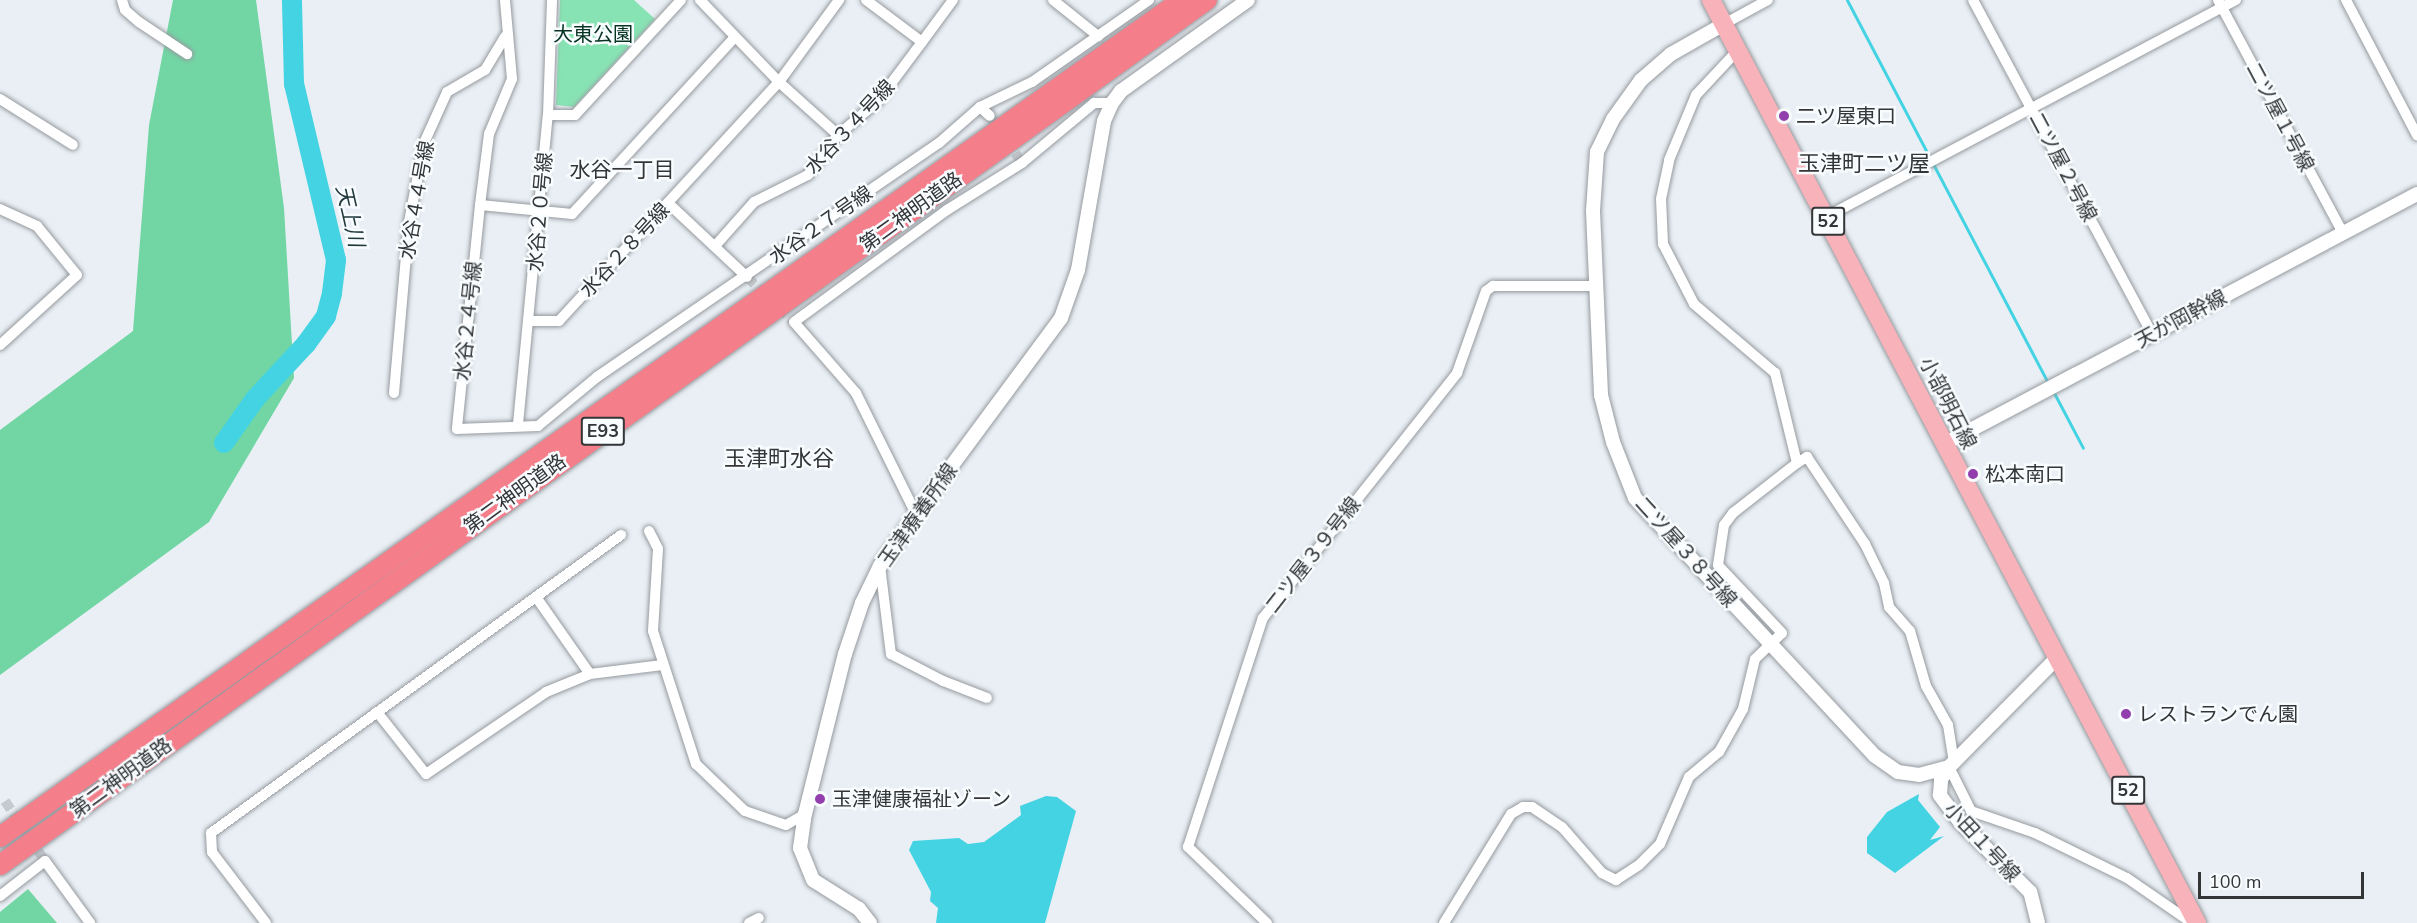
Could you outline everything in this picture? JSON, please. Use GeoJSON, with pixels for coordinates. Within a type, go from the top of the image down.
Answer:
{"type":"FeatureCollection","features":[{"type":"Feature","properties":{"kind":"highway","name":"第二神明道路"},"geometry":{"type":"LineString","coordinates":[[0,836],[1182,0]]}},
{"type":"Feature","properties":{"kind":"highway","name":"第二神明道路"},"geometry":{"type":"LineString","coordinates":[[0,866],[1207,0]]}},
{"type":"Feature","properties":{"kind":"main road","name":"小部明石線"},"geometry":{"type":"LineString","coordinates":[[1710,0],[2197,923]]}},
{"type":"Feature","properties":{"kind":"street"},"geometry":{"type":"LineString","coordinates":[[122,0],[125,10],[139,22],[188,54]]}},
{"type":"Feature","properties":{"kind":"street"},"geometry":{"type":"LineString","coordinates":[[505,0],[505,37],[512,79],[489,134],[480,205],[572,214],[734,38]]}},
{"type":"Feature","properties":{"kind":"street","name":"水谷２０号線"},"geometry":{"type":"LineString","coordinates":[[518,424],[530,321],[548,115],[552,0]]}},
{"type":"Feature","properties":{"kind":"street"},"geometry":{"type":"LineString","coordinates":[[548,115],[575,115],[681,0]]}},
{"type":"Feature","properties":{"kind":"street","name":"水谷２８号線"},"geometry":{"type":"LineString","coordinates":[[530,321],[559,321],[778,82],[839,0]]}},
{"type":"Feature","properties":{"kind":"street"},"geometry":{"type":"LineString","coordinates":[[866,0],[922,42]]}},
{"type":"Feature","properties":{"kind":"street","name":"水谷３４号線"},"geometry":{"type":"LineString","coordinates":[[715,246],[754,202],[808,175],[838,135],[878,101],[953,0]]}},
{"type":"Feature","properties":{"kind":"street"},"geometry":{"type":"LineString","coordinates":[[1053,0],[1098,36]]}},
{"type":"Feature","properties":{"kind":"street"},"geometry":{"type":"LineString","coordinates":[[990,116],[980,107],[1032,82],[1149,0]]}},
{"type":"Feature","properties":{"kind":"street","name":"玉津療養所線"},"geometry":{"type":"LineString","coordinates":[[870,923],[859,909],[813,880],[800,848],[805,814],[845,654],[862,603],[880,566],[916,514],[1061,318],[1078,270],[1103,130],[1112,103],[1129,85],[1248,0]]}},
{"type":"Feature","properties":{"kind":"street"},"geometry":{"type":"LineString","coordinates":[[1724,24],[1768,0]]}},
{"type":"Feature","properties":{"kind":"street","name":"二ツ屋２号線"},"geometry":{"type":"LineString","coordinates":[[1973,0],[2152,334]]}},
{"type":"Feature","properties":{"kind":"street"},"geometry":{"type":"LineString","coordinates":[[1826,217],[2031,108],[2219,4],[2236,0]]}},
{"type":"Feature","properties":{"kind":"street"},"geometry":{"type":"LineString","coordinates":[[2346,0],[2417,135]]}},
{"type":"Feature","properties":{"kind":"street"},"geometry":{"type":"LineString","coordinates":[[703,1],[734,38],[778,82],[838,135]]}},
{"type":"Feature","properties":{"kind":"street","name":"二ツ屋１号線"},"geometry":{"type":"LineString","coordinates":[[2219,4],[2343,233]]}},
{"type":"Feature","properties":{"kind":"street","name":"二ツ屋３８号線"},"geometry":{"type":"LineString","coordinates":[[1724,24],[1671,54],[1641,80],[1612,119],[1597,152],[1593,211],[1601,394],[1613,442],[1635,498],[1875,756],[1898,772],[1919,775],[1952,765]]}},
{"type":"Feature","properties":{"kind":"street","name":"水谷４４号線"},"geometry":{"type":"LineString","coordinates":[[393,393],[409,222],[424,143],[447,92],[484,70],[505,37]]}},
{"type":"Feature","properties":{"kind":"street"},"geometry":{"type":"LineString","coordinates":[[1737,51],[1696,95],[1669,160],[1661,199],[1663,244],[1694,304],[1774,374],[1797,463]]}},
{"type":"Feature","properties":{"kind":"street"},"geometry":{"type":"LineString","coordinates":[[0,99],[73,145]]}},
{"type":"Feature","properties":{"kind":"street","name":"玉津療養所線"},"geometry":{"type":"LineString","coordinates":[[916,514],[856,393],[794,322],[947,210],[1022,163],[1094,103],[1112,103]]}},
{"type":"Feature","properties":{"kind":"street","name":"水谷２７号線"},"geometry":{"type":"LineString","coordinates":[[747,277],[939,143],[980,107]]}},
{"type":"Feature","properties":{"kind":"street","name":"天が岡幹線"},"geometry":{"type":"LineString","coordinates":[[1944,444],[2417,194]]}},
{"type":"Feature","properties":{"kind":"street"},"geometry":{"type":"LineString","coordinates":[[669,203],[747,277]]}},
{"type":"Feature","properties":{"kind":"street","name":"水谷２４号線"},"geometry":{"type":"LineString","coordinates":[[480,205],[457,429],[518,424],[538,426],[597,377],[747,277]]}},
{"type":"Feature","properties":{"kind":"street"},"geometry":{"type":"LineString","coordinates":[[0,209],[37,226],[77,275],[0,345]]}},
{"type":"Feature","properties":{"kind":"street","name":"二ツ屋３９号線"},"geometry":{"type":"LineString","coordinates":[[1267,923],[1188,847],[1263,618],[1457,373],[1486,291],[1493,286],[1596,286]]}},
{"type":"Feature","properties":{"kind":"street"},"geometry":{"type":"LineString","coordinates":[[1444,923],[1511,814],[1523,807],[1543,813],[1562,827],[1602,873],[1616,880],[1639,865],[1660,844],[1689,777],[1719,752],[1743,709],[1755,659],[1782,633],[1718,565],[1724,525],[1733,513],[1797,463],[1807,458],[1865,544],[1884,583],[1889,607],[1910,631],[1926,686],[1948,725],[1952,765],[1971,811],[2035,833],[2127,878],[2192,923]]}},
{"type":"Feature","properties":{"kind":"street"},"geometry":{"type":"LineString","coordinates":[[649,531],[658,549],[653,631],[696,764],[745,811],[786,825],[805,814]]}},
{"type":"Feature","properties":{"kind":"street"},"geometry":{"type":"LineString","coordinates":[[266,923],[212,852],[212,833],[621,535]]}},
{"type":"Feature","properties":{"kind":"street"},"geometry":{"type":"LineString","coordinates":[[880,566],[891,654],[943,681],[987,698]]}},
{"type":"Feature","properties":{"kind":"street"},"geometry":{"type":"LineString","coordinates":[[536,597],[590,674]]}},
{"type":"Feature","properties":{"kind":"street","name":"小田１号線"},"geometry":{"type":"LineString","coordinates":[[2038,923],[2030,892],[1944,804],[1940,795],[1941,779],[2056,659]]}},
{"type":"Feature","properties":{"kind":"street"},"geometry":{"type":"LineString","coordinates":[[377,712],[426,774],[546,692],[590,674],[662,664]]}},
{"type":"Feature","properties":{"kind":"street"},"geometry":{"type":"LineString","coordinates":[[0,896],[45,861],[90,923]]}},
{"type":"Feature","properties":{"kind":"green space"},"geometry":{"type":"Polygon","coordinates":[[[173,0],[256,0],[284,208],[294,378],[209,522],[0,675],[0,430],[133,331],[149,125],[173,0]]]}},
{"type":"Feature","properties":{"kind":"green space","name":"大東公園"},"geometry":{"type":"Polygon","coordinates":[[[560,0],[634,0],[655,19],[574,107],[556,105],[560,0]]]}},
{"type":"Feature","properties":{"kind":"green space"},"geometry":{"type":"Polygon","coordinates":[[[28,889],[57,923],[0,923],[0,912],[28,889]]]}},
{"type":"Feature","properties":{"kind":"water"},"geometry":{"type":"Polygon","coordinates":[[[1919,794],[1918,800],[1940,827],[1930,840],[1944,836],[1895,873],[1867,853],[1867,837],[1887,812],[1919,794]]]}},
{"type":"Feature","properties":{"kind":"water"},"geometry":{"type":"Polygon","coordinates":[[[1046,796],[1057,797],[1076,811],[1045,923],[936,923],[938,908],[930,901],[931,892],[909,850],[913,841],[959,838],[968,844],[984,842],[1021,815],[1020,806],[1046,796]]]}},
{"type":"Feature","properties":{"kind":"waterway","name":"天上川"},"geometry":{"type":"LineString","coordinates":[[224,443],[255,399],[306,344],[326,316],[332,293],[336,260],[294,84],[292,0]]}},
{"type":"Feature","properties":{"kind":"waterway"},"geometry":{"type":"LineString","coordinates":[[1847,0],[2048,383]]}},
{"type":"Feature","properties":{"kind":"waterway"},"geometry":{"type":"LineString","coordinates":[[2053,391],[2083,448]]}},
{"type":"Feature","properties":{"kind":"tunnel"},"geometry":{"type":"LineString","coordinates":[[990,116],[1022,163]]}},
{"type":"Feature","properties":{"kind":"tunnel"},"geometry":{"type":"LineString","coordinates":[[747,277],[794,322]]}},
{"type":"Feature","properties":{"kind":"tunnel"},"geometry":{"type":"LineString","coordinates":[[5,801],[45,861]]}},
{"type":"Feature","properties":{"kind":"place","name":"二ツ屋東口"},"geometry":{"type":"Point","coordinates":[1784,116]}},
{"type":"Feature","properties":{"kind":"place","name":"松本南口"},"geometry":{"type":"Point","coordinates":[1973,474]}},
{"type":"Feature","properties":{"kind":"place","name":"レストランでん園"},"geometry":{"type":"Point","coordinates":[2126,714]}},
{"type":"Feature","properties":{"kind":"place","name":"玉津健康福祉ゾーン"},"geometry":{"type":"Point","coordinates":[820,799]}},
{"type":"Feature","properties":{"kind":"district","name":"玉津町二ツ屋"},"geometry":{"type":"Point","coordinates":[1864,165]}},
{"type":"Feature","properties":{"kind":"district","name":"水谷一丁目"},"geometry":{"type":"Point","coordinates":[622,170]}},
{"type":"Feature","properties":{"kind":"district","name":"玉津町水谷"},"geometry":{"type":"Point","coordinates":[779,460]}}]}
